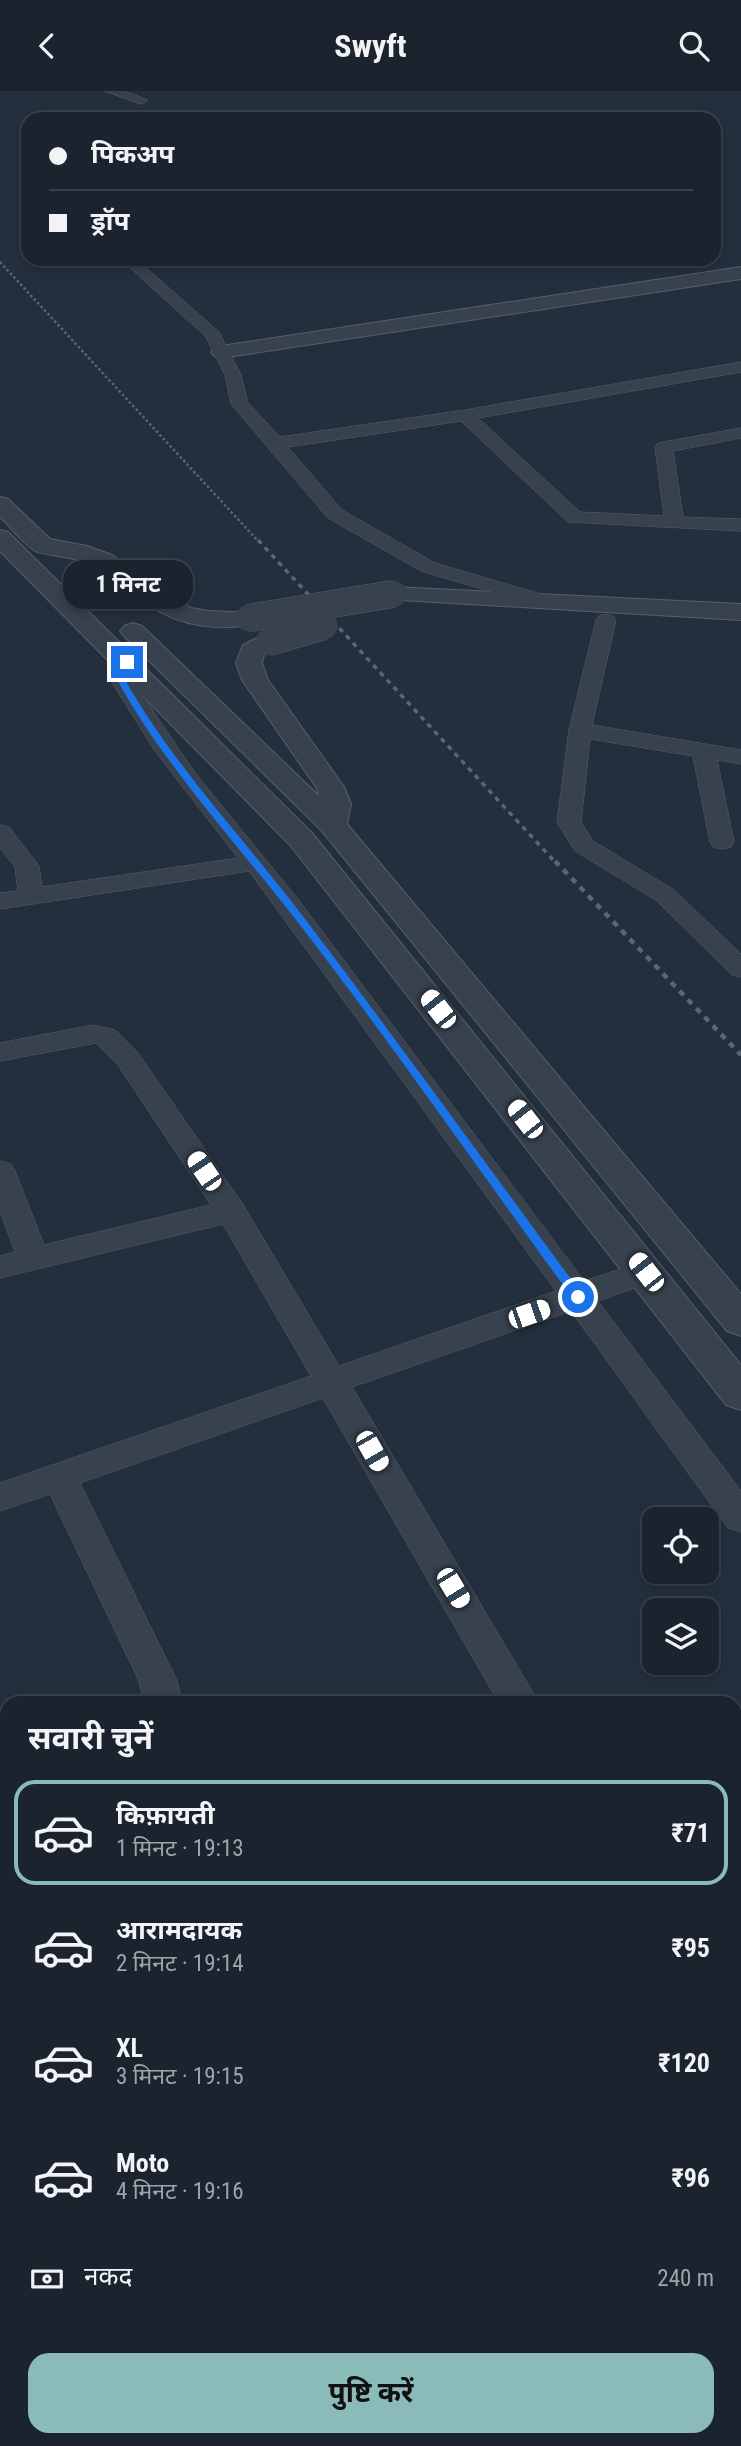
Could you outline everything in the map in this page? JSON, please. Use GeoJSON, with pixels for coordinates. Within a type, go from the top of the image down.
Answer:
{"type":"FeatureCollection","features":[{"type":"Feature","properties":{"kind":"street"},"geometry":{"type":"LineString","coordinates":[[135,266],[213,335],[233,376],[240,404],[335,514],[428,567],[540,600]]}},
{"type":"Feature","properties":{"kind":"street"},"geometry":{"type":"LineString","coordinates":[[223,356],[741,273]]}},
{"type":"Feature","properties":{"kind":"street"},"geometry":{"type":"LineString","coordinates":[[223,356],[741,282]]}},
{"type":"Feature","properties":{"kind":"street"},"geometry":{"type":"LineString","coordinates":[[276,443],[465,415],[741,367]]}},
{"type":"Feature","properties":{"kind":"street"},"geometry":{"type":"LineString","coordinates":[[465,415],[575,517],[741,525]]}},
{"type":"Feature","properties":{"kind":"street"},"geometry":{"type":"LineString","coordinates":[[674,522],[664,447],[741,433]]}},
{"type":"Feature","properties":{"kind":"street"},"geometry":{"type":"LineString","coordinates":[[0,504],[332,825],[741,1321]]}},
{"type":"Feature","properties":{"kind":"street"},"geometry":{"type":"LineString","coordinates":[[0,537],[301,839],[741,1394]]}},
{"type":"Feature","properties":{"kind":"street"},"geometry":{"type":"LineString","coordinates":[[44,545],[72,548],[94,556],[175,610],[193,617],[215,620],[396,603],[540,600],[741,612]]}},
{"type":"Feature","properties":{"kind":"street"},"geometry":{"type":"LineString","coordinates":[[332,825],[336,804],[330,787],[255,680],[249,663],[253,651],[269,642],[396,603],[741,628]]}},
{"type":"Feature","properties":{"kind":"street"},"geometry":{"type":"LineString","coordinates":[[606,620],[580,730],[569,821],[584,846],[666,895],[732,948],[741,969]]}},
{"type":"Feature","properties":{"kind":"street"},"geometry":{"type":"LineString","coordinates":[[127,662],[120,678],[138,710],[182,773],[297,915],[741,1518]]}},
{"type":"Feature","properties":{"kind":"street"},"geometry":{"type":"LineString","coordinates":[[580,730],[741,757]]}},
{"type":"Feature","properties":{"kind":"street"},"geometry":{"type":"LineString","coordinates":[[704,752],[722,842]]}},
{"type":"Feature","properties":{"kind":"street"},"geometry":{"type":"LineString","coordinates":[[0,832],[27,866],[31,896]]}},
{"type":"Feature","properties":{"kind":"street"},"geometry":{"type":"LineString","coordinates":[[0,901],[255,863]]}},
{"type":"Feature","properties":{"kind":"street"},"geometry":{"type":"LineString","coordinates":[[0,1052],[66,1037],[93,1034],[105,1036],[128,1059],[231,1211],[516,1696]]}},
{"type":"Feature","properties":{"kind":"street"},"geometry":{"type":"LineString","coordinates":[[0,1171],[33,1257]]}},
{"type":"Feature","properties":{"kind":"street"},"geometry":{"type":"LineString","coordinates":[[0,1267],[231,1211]]}},
{"type":"Feature","properties":{"kind":"street"},"geometry":{"type":"LineString","coordinates":[[0,1497],[646,1272]]}},
{"type":"Feature","properties":{"kind":"street"},"geometry":{"type":"LineString","coordinates":[[60,1477],[158,1681],[161,1696]]}},
{"type":"Feature","properties":{"kind":"railway"},"geometry":{"type":"LineString","coordinates":[[0,262],[259,542]]}},
{"type":"Feature","properties":{"kind":"railway"},"geometry":{"type":"LineString","coordinates":[[258,540],[556,863]]}},
{"type":"Feature","properties":{"kind":"railway"},"geometry":{"type":"LineString","coordinates":[[555,861],[741,1055]]}},
{"type":"Feature","properties":{"kind":"route"},"geometry":{"type":"LineString","coordinates":[[127,662],[120,678],[138,710],[182,773],[297,915],[578,1297]]}}]}
